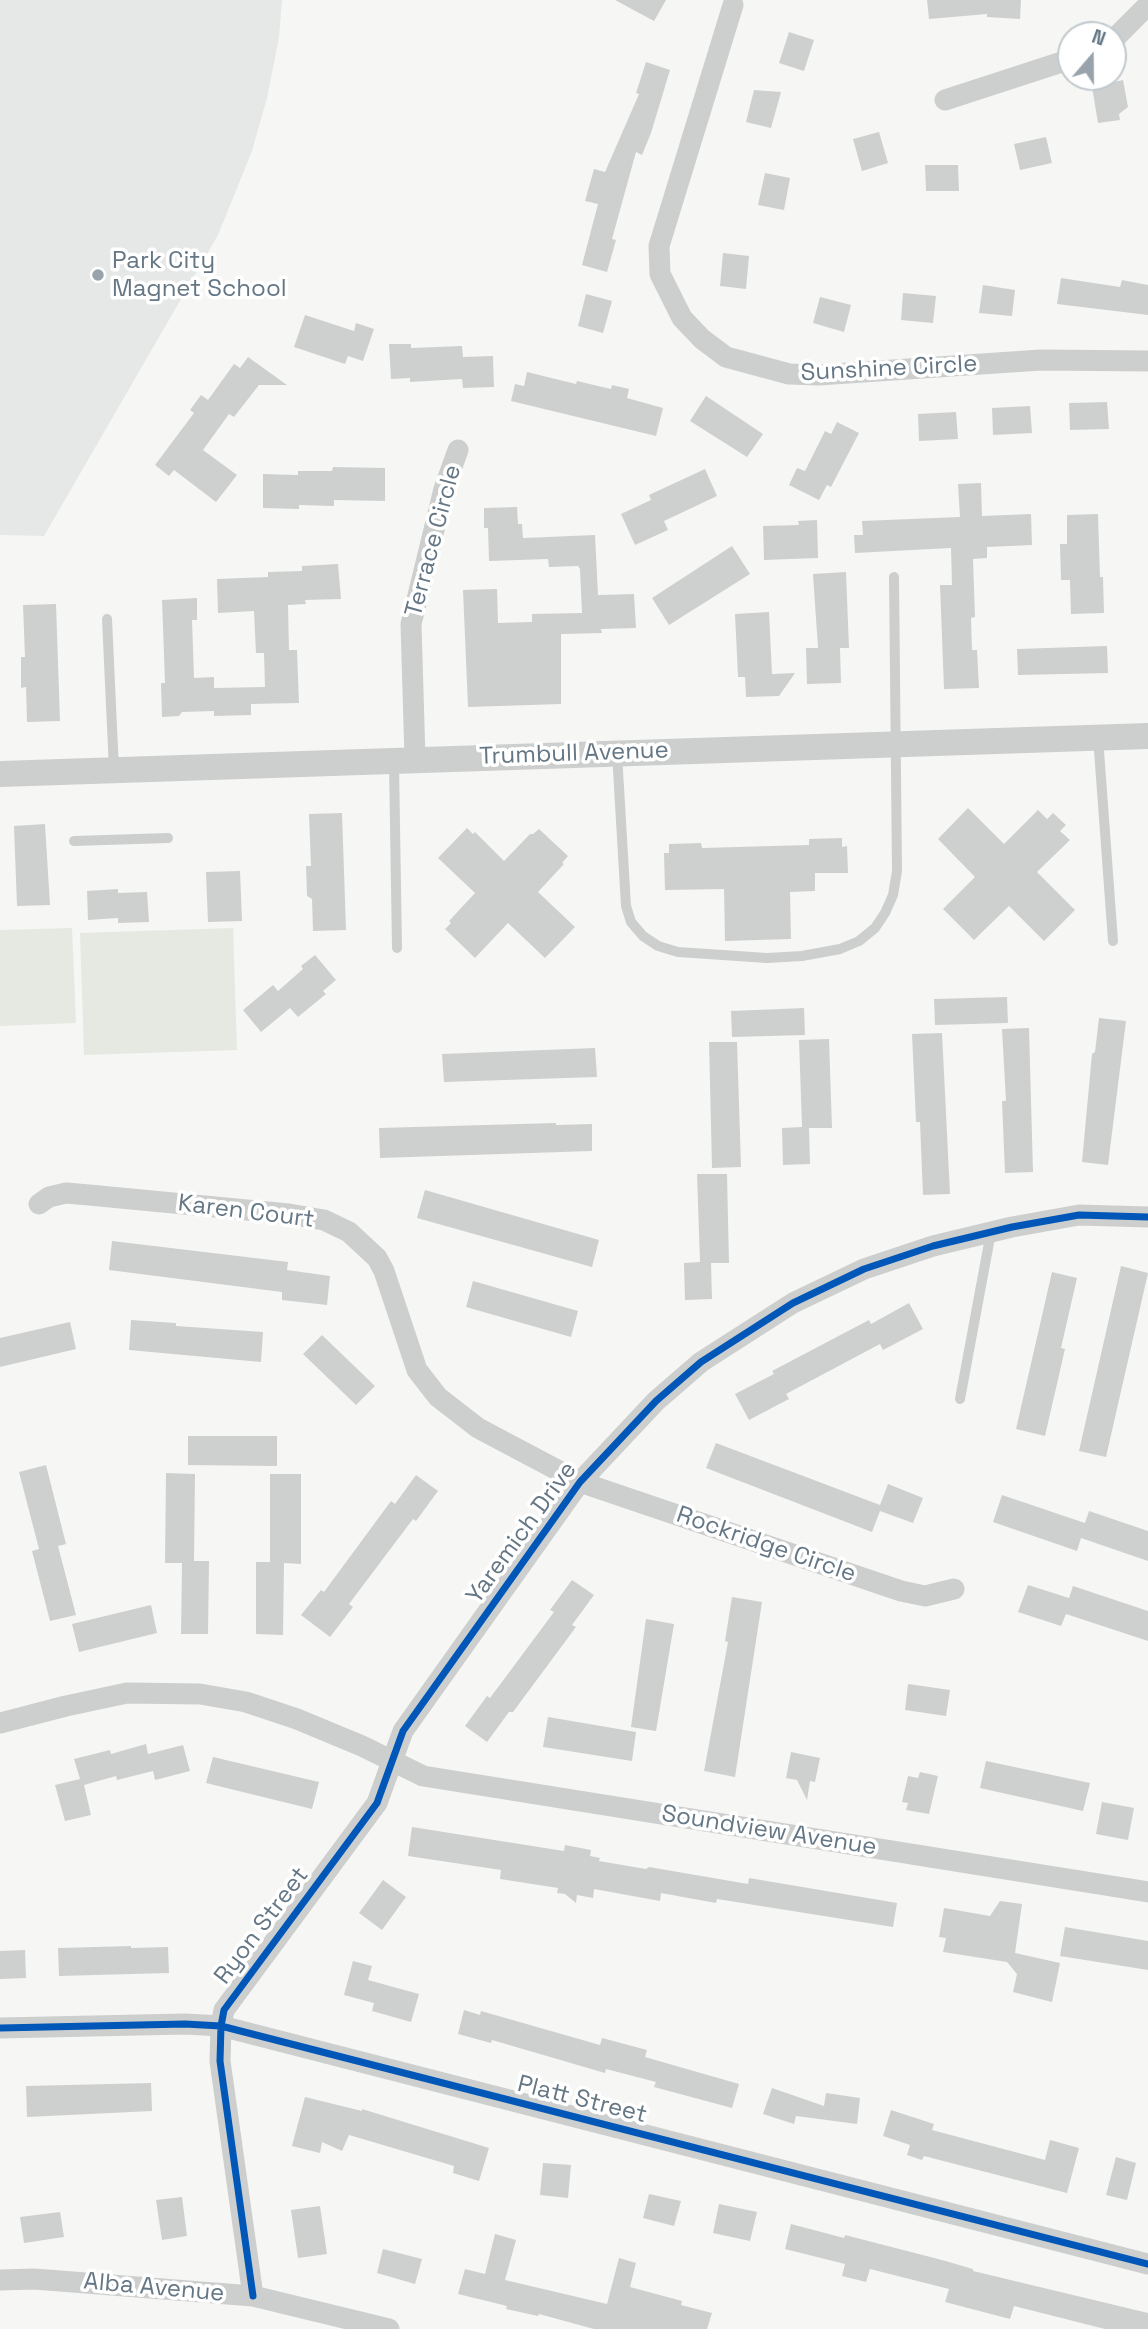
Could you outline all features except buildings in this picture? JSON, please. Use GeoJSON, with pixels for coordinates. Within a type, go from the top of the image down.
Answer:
{"type":"FeatureCollection","features":[{"type":"Feature","properties":{"kind":"street","name":"Sunshine Circle"},"geometry":{"type":"LineString","coordinates":[[733,5],[659,246],[660,274],[682,318],[702,339],[726,357],[755,366],[819,375],[1041,360],[1148,361]]}},
{"type":"Feature","properties":{"kind":"street"},"geometry":{"type":"LineString","coordinates":[[1127,26],[1148,5]]}},
{"type":"Feature","properties":{"kind":"street"},"geometry":{"type":"LineString","coordinates":[[945,100],[1057,64]]}},
{"type":"Feature","properties":{"kind":"street","name":"Terrace Circle"},"geometry":{"type":"LineString","coordinates":[[405,760],[411,624],[444,489],[458,450]]}},
{"type":"Feature","properties":{"kind":"street","name":"Trumbull Avenue"},"geometry":{"type":"LineString","coordinates":[[0,774],[1148,736]]}},
{"type":"Feature","properties":{"kind":"street","name":"Karen Court"},"geometry":{"type":"LineString","coordinates":[[39,1204],[49,1197],[66,1193],[89,1195],[310,1217],[324,1220],[349,1232],[367,1246],[384,1271],[417,1370],[438,1397],[478,1429],[580,1482]]}},
{"type":"Feature","properties":{"kind":"street","name":"Yaremich Drive"},"geometry":{"type":"LineString","coordinates":[[393,1763],[403,1731],[580,1482],[656,1401],[701,1362],[793,1303],[864,1269],[933,1246],[1079,1215],[1148,1217]]}},
{"type":"Feature","properties":{"kind":"street","name":"Rockridge Circle"},"geometry":{"type":"LineString","coordinates":[[580,1482],[901,1591],[925,1596],[954,1589]]}},
{"type":"Feature","properties":{"kind":"street","name":"Soundview Avenue"},"geometry":{"type":"LineString","coordinates":[[0,1723],[127,1693],[200,1695],[246,1702],[297,1719],[362,1746],[423,1776],[1148,1892]]}},
{"type":"Feature","properties":{"kind":"street","name":"Ryon Street"},"geometry":{"type":"LineString","coordinates":[[253,2296],[220,2061],[220,2026],[224,2010],[377,1803],[393,1763]]}},
{"type":"Feature","properties":{"kind":"street","name":"Platt Street"},"geometry":{"type":"LineString","coordinates":[[0,2028],[185,2024],[220,2026],[1148,2264]]}},
{"type":"Feature","properties":{"kind":"street","name":"Alba Avenue"},"geometry":{"type":"LineString","coordinates":[[0,2280],[34,2279],[253,2296],[389,2329]]}},
{"type":"Feature","properties":{"kind":"lane"},"geometry":{"type":"LineString","coordinates":[[617,752],[624,891],[631,922],[643,936],[658,946],[678,952],[767,958],[802,956],[840,949],[859,941],[875,928],[885,913],[893,895],[897,871],[898,744],[894,577]]}},
{"type":"Feature","properties":{"kind":"lane"},"geometry":{"type":"LineString","coordinates":[[107,619],[114,770]]}},
{"type":"Feature","properties":{"kind":"lane"},"geometry":{"type":"LineString","coordinates":[[1098,737],[1113,941]]}},
{"type":"Feature","properties":{"kind":"lane"},"geometry":{"type":"LineString","coordinates":[[397,948],[405,760]]}},
{"type":"Feature","properties":{"kind":"lane"},"geometry":{"type":"LineString","coordinates":[[74,841],[168,838]]}},
{"type":"Feature","properties":{"kind":"lane"},"geometry":{"type":"LineString","coordinates":[[960,1399],[991,1232]]}},
{"type":"Feature","properties":{"kind":"shaded area","name":"Park City Magnet School"},"geometry":{"type":"Polygon","coordinates":[[[0,0],[282,0],[279,37],[267,98],[252,151],[218,235],[44,536],[0,535],[0,0]]]}},
{"type":"Feature","properties":{"kind":"shaded area"},"geometry":{"type":"Polygon","coordinates":[[[72,928],[76,1023],[0,1026],[0,930],[72,928]]]}},
{"type":"Feature","properties":{"kind":"shaded area"},"geometry":{"type":"Polygon","coordinates":[[[233,928],[237,1050],[84,1055],[80,933],[233,928]]]}},
{"type":"Feature","properties":{"kind":"cycle path"},"geometry":{"type":"LineString","coordinates":[[253,2296],[220,2061],[224,2010],[377,1803],[403,1731],[580,1482],[656,1401],[701,1362],[793,1303],[864,1269],[933,1246],[1012,1227],[1079,1215],[1148,1217]]}},
{"type":"Feature","properties":{"kind":"cycle path"},"geometry":{"type":"LineString","coordinates":[[0,2028],[185,2024],[221,2026],[1148,2264]]}},
{"type":"Feature","properties":{"kind":"place","name":"Park City Magnet School"},"geometry":{"type":"Point","coordinates":[98,275]}}]}
